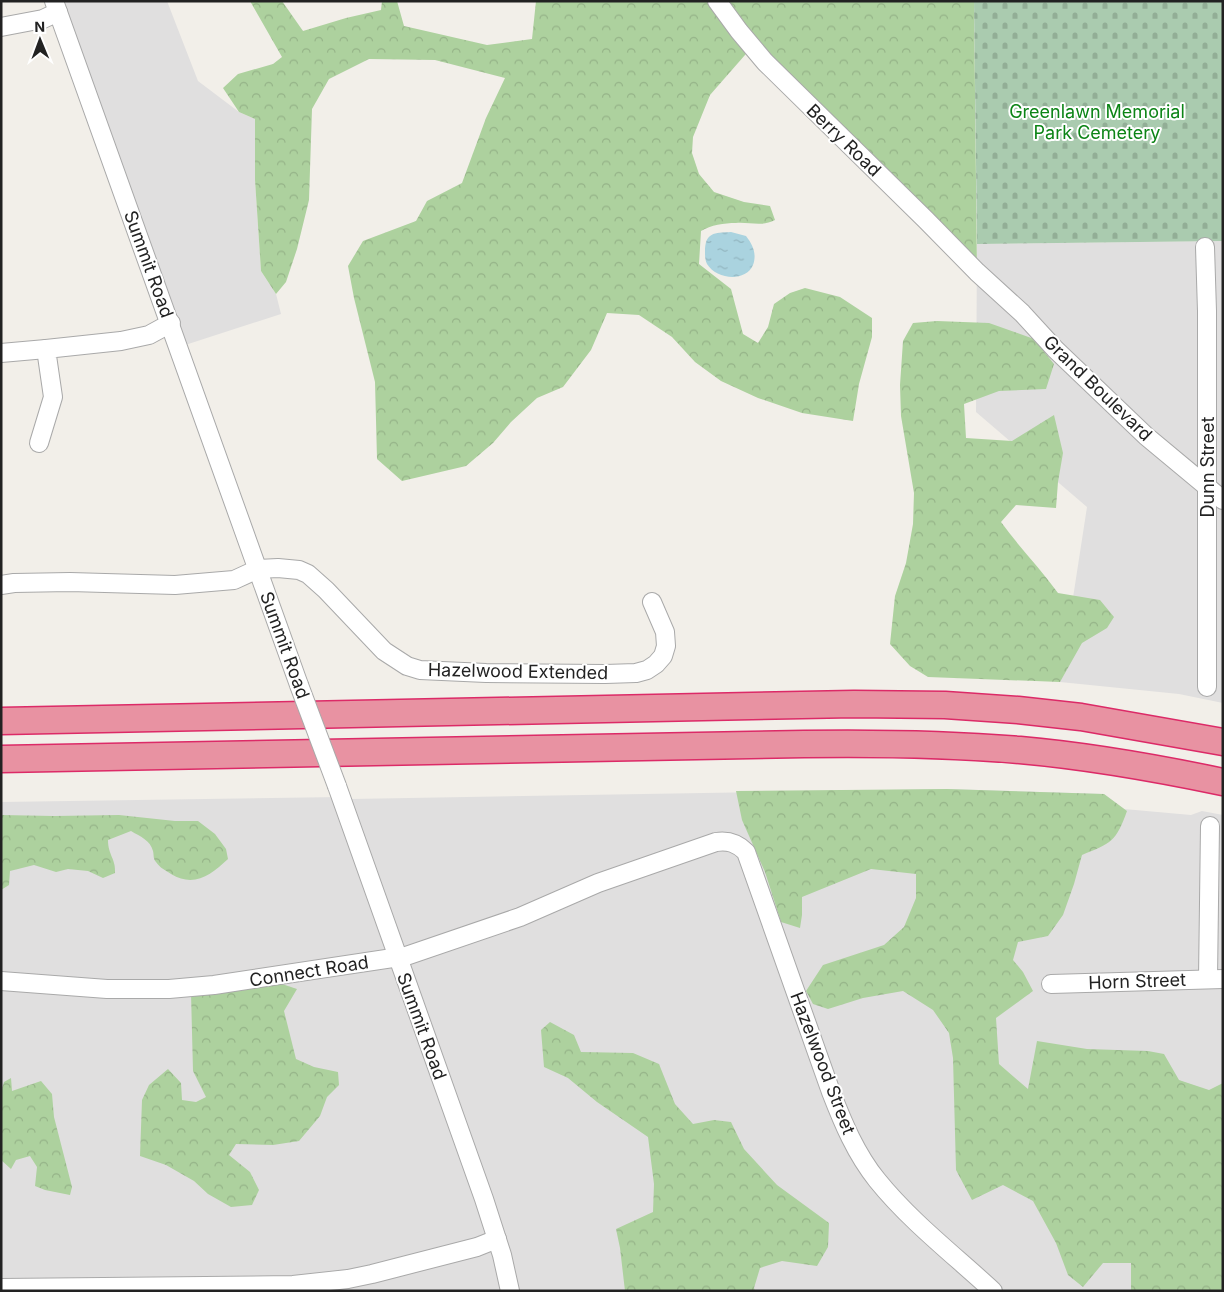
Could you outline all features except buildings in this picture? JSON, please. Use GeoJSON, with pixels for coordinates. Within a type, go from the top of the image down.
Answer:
{"type":"FeatureCollection","features":[{"type":"Feature","properties":{"kind":"highway"},"geometry":{"type":"LineString","coordinates":[[1,721],[863,704],[945,705],[1081,717],[1223,740]]}},
{"type":"Feature","properties":{"kind":"highway"},"geometry":{"type":"LineString","coordinates":[[1,759],[804,744],[913,744],[1021,750],[1086,757],[1223,782]]}},
{"type":"Feature","properties":{"kind":"street","name":"Berry Road"},"geometry":{"type":"LineString","coordinates":[[717,1],[765,62],[977,272]]}},
{"type":"Feature","properties":{"kind":"street"},"geometry":{"type":"LineString","coordinates":[[1,27],[43,19],[56,7]]}},
{"type":"Feature","properties":{"kind":"street","name":"Summit Road"},"geometry":{"type":"LineString","coordinates":[[56,7],[171,323],[397,958],[432,1050],[496,1239],[510,1291]]}},
{"type":"Feature","properties":{"kind":"street","name":"Dunn Street"},"geometry":{"type":"LineString","coordinates":[[1205,246],[1207,312],[1207,687]]}},
{"type":"Feature","properties":{"kind":"street","name":"Grand Boulevard"},"geometry":{"type":"LineString","coordinates":[[977,272],[1022,313],[1055,349],[1146,436],[1206,488],[1223,500]]}},
{"type":"Feature","properties":{"kind":"street"},"geometry":{"type":"LineString","coordinates":[[1,353],[121,341],[149,335],[171,323]]}},
{"type":"Feature","properties":{"kind":"street"},"geometry":{"type":"LineString","coordinates":[[39,443],[53,397],[46,349]]}},
{"type":"Feature","properties":{"kind":"street","name":"Hazelwood Extended"},"geometry":{"type":"LineString","coordinates":[[258,569],[290,568],[308,574],[326,590],[384,651],[407,666],[420,670],[486,673],[605,674],[636,673],[647,670],[663,656],[666,646],[665,632],[652,602]]}},
{"type":"Feature","properties":{"kind":"street"},"geometry":{"type":"LineString","coordinates":[[1,585],[70,582],[175,585],[234,580],[258,569]]}},
{"type":"Feature","properties":{"kind":"street"},"geometry":{"type":"LineString","coordinates":[[1210,826],[1215,979]]}},
{"type":"Feature","properties":{"kind":"street","name":"Connect Road"},"geometry":{"type":"LineString","coordinates":[[1,981],[107,989],[168,989],[260,979],[397,958],[520,917],[598,883],[716,842]]}},
{"type":"Feature","properties":{"kind":"street","name":"Hazelwood Street"},"geometry":{"type":"LineString","coordinates":[[716,842],[735,843],[746,852],[831,1092],[846,1130],[866,1165],[902,1208],[993,1291]]}},
{"type":"Feature","properties":{"kind":"street","name":"Horn Street"},"geometry":{"type":"LineString","coordinates":[[1051,984],[1215,979]]}},
{"type":"Feature","properties":{"kind":"street"},"geometry":{"type":"LineString","coordinates":[[1,1288],[216,1289],[293,1285],[348,1279],[477,1247],[496,1239]]}},
{"type":"Feature","properties":{"kind":"shaded area"},"geometry":{"type":"Polygon","coordinates":[[[54,1],[167,1],[198,81],[239,112],[255,119],[255,180],[261,271],[276,294],[281,314],[179,347],[54,1]]]}},
{"type":"Feature","properties":{"kind":"shaded area"},"geometry":{"type":"Polygon","coordinates":[[[1223,241],[1223,703],[1179,694],[1060,682],[1087,507],[976,412],[977,244],[1223,241]]]}},
{"type":"Feature","properties":{"kind":"shaded area"},"geometry":{"type":"Polygon","coordinates":[[[947,789],[1104,794],[1124,809],[1191,815],[1202,811],[1223,815],[1223,1291],[1,1291],[1,802],[341,797],[351,799],[947,789]]]}},
{"type":"Feature","properties":{"kind":"green space"},"geometry":{"type":"Polygon","coordinates":[[[250,1],[282,1],[303,31],[381,10],[382,1],[397,1],[404,26],[487,45],[532,39],[536,1],[974,1],[977,272],[752,47],[710,95],[693,137],[692,153],[699,174],[714,192],[744,202],[770,206],[775,220],[761,224],[722,224],[701,231],[699,264],[731,289],[743,334],[758,343],[768,327],[774,304],[790,293],[805,288],[840,297],[872,318],[872,337],[859,384],[853,421],[802,413],[758,398],[721,381],[695,362],[672,337],[639,315],[607,313],[591,350],[563,387],[537,398],[511,422],[493,443],[466,466],[402,481],[377,459],[375,382],[348,266],[363,241],[416,221],[427,201],[462,183],[486,118],[505,78],[435,60],[369,59],[329,79],[312,109],[309,200],[297,249],[286,282],[276,294],[261,271],[255,180],[255,119],[239,112],[223,88],[238,74],[273,64],[282,57],[250,1]]]}},
{"type":"Feature","properties":{"kind":"green space","name":"Greenlawn Memorial Park Cemetery"},"geometry":{"type":"Polygon","coordinates":[[[974,1],[1223,1],[1223,241],[977,244],[974,1]]]}},
{"type":"Feature","properties":{"kind":"green space"},"geometry":{"type":"Polygon","coordinates":[[[937,321],[989,323],[1034,339],[1054,364],[1046,389],[999,391],[964,404],[966,438],[1012,441],[1054,415],[1063,453],[1056,508],[1016,505],[1001,522],[1058,593],[1100,600],[1114,617],[1107,628],[1082,643],[1060,682],[928,677],[910,666],[890,644],[895,596],[906,563],[913,524],[914,493],[901,416],[900,385],[903,341],[913,323],[937,321]]]}},
{"type":"Feature","properties":{"kind":"green space"},"geometry":{"type":"Polygon","coordinates":[[[947,789],[1104,794],[1127,811],[1116,835],[1111,840],[1082,855],[1063,915],[1048,936],[1018,942],[1013,960],[1023,972],[1033,991],[996,1018],[999,1064],[1028,1089],[1037,1041],[1087,1049],[1148,1051],[1164,1054],[1179,1080],[1209,1090],[1223,1083],[1223,1291],[1131,1291],[1131,1263],[1103,1263],[1083,1287],[1068,1275],[1056,1243],[1033,1201],[1003,1185],[972,1200],[956,1170],[953,1058],[949,1033],[933,1010],[903,991],[863,998],[828,1009],[813,1004],[806,991],[823,965],[884,945],[904,927],[916,898],[916,874],[871,869],[802,897],[800,928],[781,922],[765,872],[742,820],[736,791],[947,789]]]}},
{"type":"Feature","properties":{"kind":"green space"},"geometry":{"type":"Polygon","coordinates":[[[1,815],[119,815],[175,821],[198,821],[215,834],[226,849],[228,859],[202,878],[187,880],[179,878],[159,866],[154,860],[150,844],[131,831],[108,840],[115,873],[103,878],[88,871],[68,869],[56,872],[34,865],[10,871],[9,885],[1,890],[1,815]]]}},
{"type":"Feature","properties":{"kind":"green space"},"geometry":{"type":"Polygon","coordinates":[[[282,984],[297,989],[284,1011],[296,1059],[314,1067],[338,1072],[339,1085],[327,1097],[320,1116],[299,1141],[273,1145],[236,1144],[229,1155],[250,1172],[259,1190],[252,1205],[231,1207],[208,1194],[194,1181],[166,1165],[140,1156],[142,1100],[149,1085],[168,1069],[181,1083],[182,1100],[196,1102],[206,1097],[193,1071],[191,993],[282,984]]]}},
{"type":"Feature","properties":{"kind":"green space"},"geometry":{"type":"Polygon","coordinates":[[[550,1022],[574,1035],[581,1052],[633,1053],[659,1064],[675,1104],[693,1124],[714,1120],[731,1122],[744,1149],[777,1185],[829,1223],[828,1247],[817,1266],[782,1261],[760,1268],[754,1288],[755,1291],[625,1291],[616,1229],[653,1212],[654,1184],[648,1137],[597,1102],[568,1078],[544,1067],[541,1030],[550,1022]]]}},
{"type":"Feature","properties":{"kind":"green space"},"geometry":{"type":"Polygon","coordinates":[[[11,1078],[12,1091],[41,1081],[52,1094],[54,1117],[72,1187],[70,1195],[35,1186],[37,1167],[30,1156],[16,1160],[11,1169],[1,1160],[1,1092],[4,1082],[11,1078]]]}},
{"type":"Feature","properties":{"kind":"water"},"geometry":{"type":"Polygon","coordinates":[[[731,232],[746,236],[754,253],[753,265],[749,271],[737,277],[723,276],[717,273],[707,264],[705,258],[705,245],[709,237],[715,233],[731,232]]]}}]}
